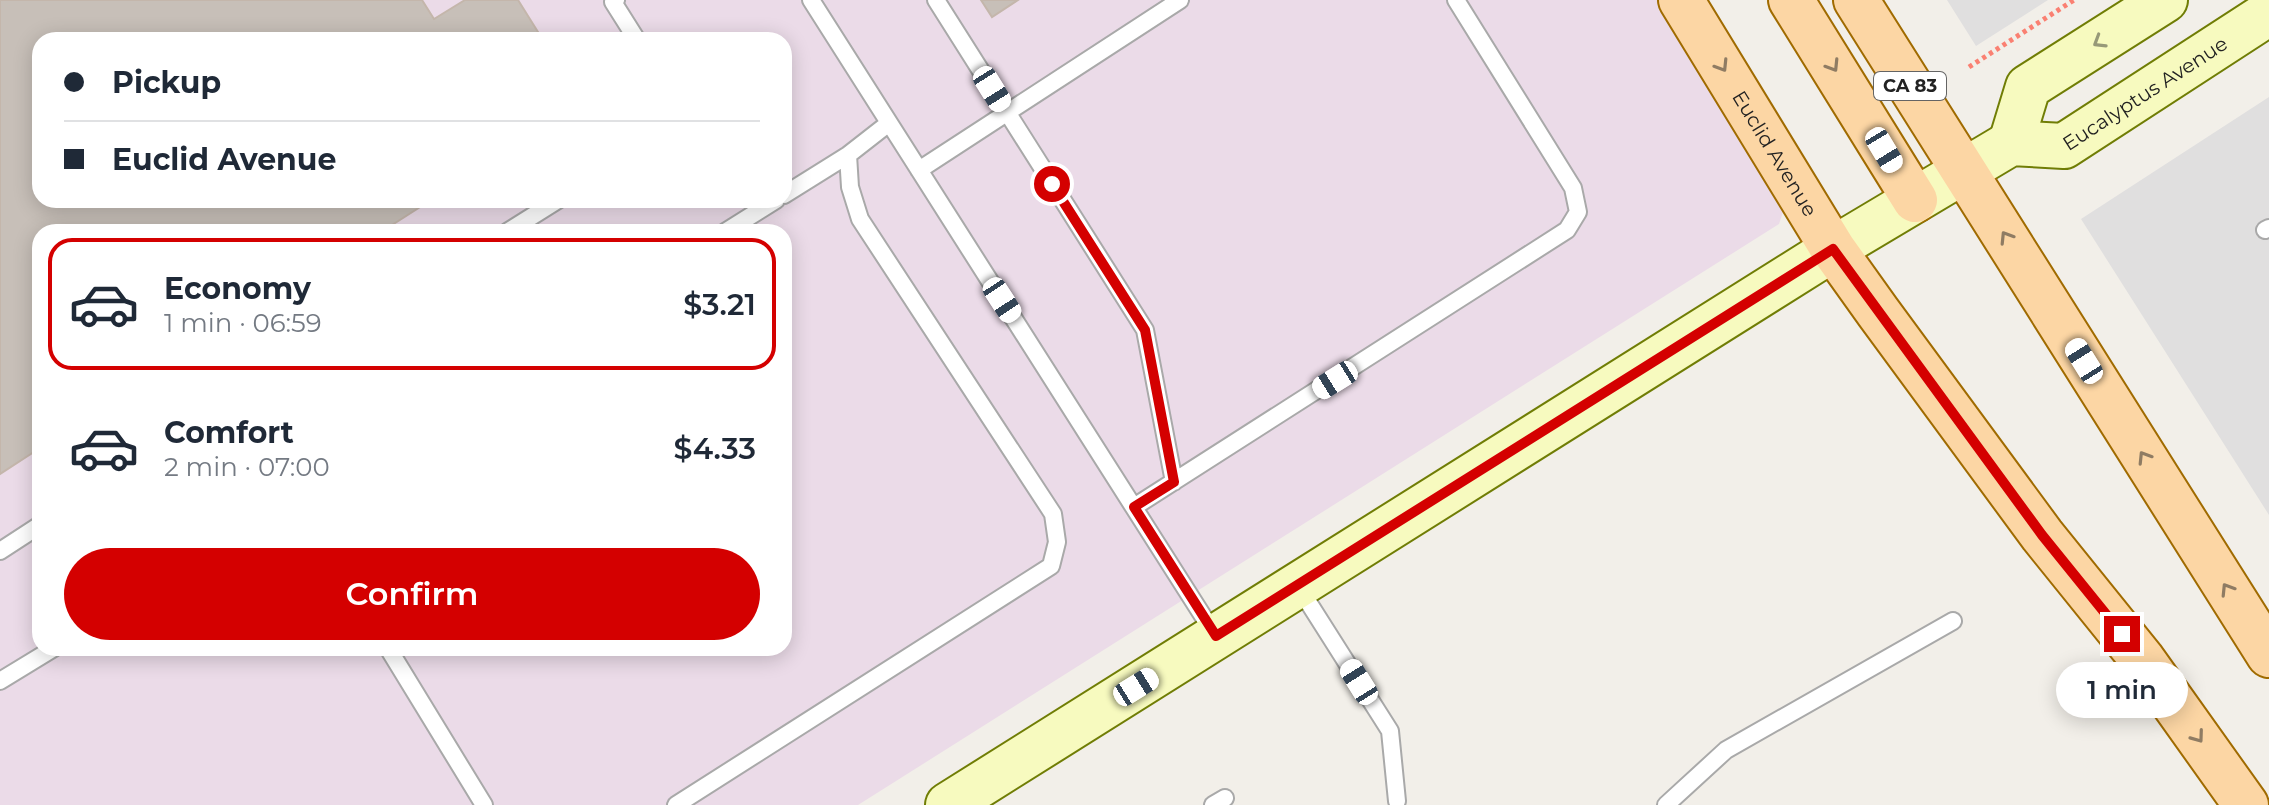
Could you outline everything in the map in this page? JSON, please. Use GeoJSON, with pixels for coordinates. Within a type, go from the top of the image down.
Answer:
{"type":"FeatureCollection","features":[{"type":"Feature","properties":{"kind":"main road","name":"Euclid Avenue"},"geometry":{"type":"LineString","coordinates":[[1681,0],[1833,249],[2042,535],[2142,659],[2246,805]]}},
{"type":"Feature","properties":{"kind":"main road"},"geometry":{"type":"LineString","coordinates":[[1791,0],[1915,200]]}},
{"type":"Feature","properties":{"kind":"main road","name":"CA 83"},"geometry":{"type":"LineString","coordinates":[[1856,0],[2269,655]]}},
{"type":"Feature","properties":{"kind":"street"},"geometry":{"type":"LineString","coordinates":[[948,805],[1833,249],[2011,143],[2028,87],[2165,0]]}},
{"type":"Feature","properties":{"kind":"street","name":"Eucalyptus Avenue"},"geometry":{"type":"LineString","coordinates":[[2011,143],[2064,146],[2269,13]]}},
{"type":"Feature","properties":{"kind":"lane"},"geometry":{"type":"LineString","coordinates":[[811,0],[1216,636]]}},
{"type":"Feature","properties":{"kind":"lane"},"geometry":{"type":"LineString","coordinates":[[936,0],[1145,330],[1174,482]]}},
{"type":"Feature","properties":{"kind":"lane"},"geometry":{"type":"LineString","coordinates":[[919,170],[1180,0]]}},
{"type":"Feature","properties":{"kind":"lane"},"geometry":{"type":"LineString","coordinates":[[1134,507],[1550,244],[1567,230],[1578,212],[1573,188],[1456,0]]}},
{"type":"Feature","properties":{"kind":"lane"},"geometry":{"type":"LineString","coordinates":[[614,1],[632,32]]}},
{"type":"Feature","properties":{"kind":"lane"},"geometry":{"type":"LineString","coordinates":[[792,190],[848,155],[889,123]]}},
{"type":"Feature","properties":{"kind":"lane"},"geometry":{"type":"LineString","coordinates":[[676,805],[1051,566],[1057,542],[1053,514],[860,219],[850,187],[848,155]]}},
{"type":"Feature","properties":{"kind":"lane"},"geometry":{"type":"LineString","coordinates":[[520,224],[545,208]]}},
{"type":"Feature","properties":{"kind":"lane"},"geometry":{"type":"LineString","coordinates":[[738,224],[763,208]]}},
{"type":"Feature","properties":{"kind":"lane"},"geometry":{"type":"LineString","coordinates":[[0,551],[32,530]]}},
{"type":"Feature","properties":{"kind":"lane"},"geometry":{"type":"LineString","coordinates":[[1298,585],[1390,731],[1396,804]]}},
{"type":"Feature","properties":{"kind":"lane"},"geometry":{"type":"LineString","coordinates":[[1666,805],[1726,750],[1953,621]]}},
{"type":"Feature","properties":{"kind":"lane"},"geometry":{"type":"LineString","coordinates":[[0,681],[41,656]]}},
{"type":"Feature","properties":{"kind":"lane"},"geometry":{"type":"LineString","coordinates":[[393,656],[484,805]]}},
{"type":"Feature","properties":{"kind":"path"},"geometry":{"type":"LineString","coordinates":[[1969,67],[2074,0]]}},
{"type":"Feature","properties":{"kind":"shaded area"},"geometry":{"type":"Polygon","coordinates":[[[0,0],[1679,0],[1793,182],[1779,224],[858,805],[0,805],[0,0]]]}},
{"type":"Feature","properties":{"kind":"shaded area"},"geometry":{"type":"Polygon","coordinates":[[[1947,0],[2048,0],[1976,46],[1947,0]]]}},
{"type":"Feature","properties":{"kind":"shaded area"},"geometry":{"type":"Polygon","coordinates":[[[2269,97],[2269,515],[2081,219],[2269,97]]]}},
{"type":"Feature","properties":{"kind":"building"},"geometry":{"type":"Polygon","coordinates":[[[0,0],[422,0],[434,19],[465,0],[518,0],[538,32],[32,32],[32,208],[418,208],[394,224],[32,224],[32,453],[0,474],[0,0]]]}},
{"type":"Feature","properties":{"kind":"building"},"geometry":{"type":"Polygon","coordinates":[[[981,0],[1018,0],[992,17],[981,0]]]}},
{"type":"Feature","properties":{"kind":"route"},"geometry":{"type":"LineString","coordinates":[[1052,184],[1145,330],[1174,482],[1134,507],[1216,636],[1833,249],[2042,535],[2122,634]]}}]}
